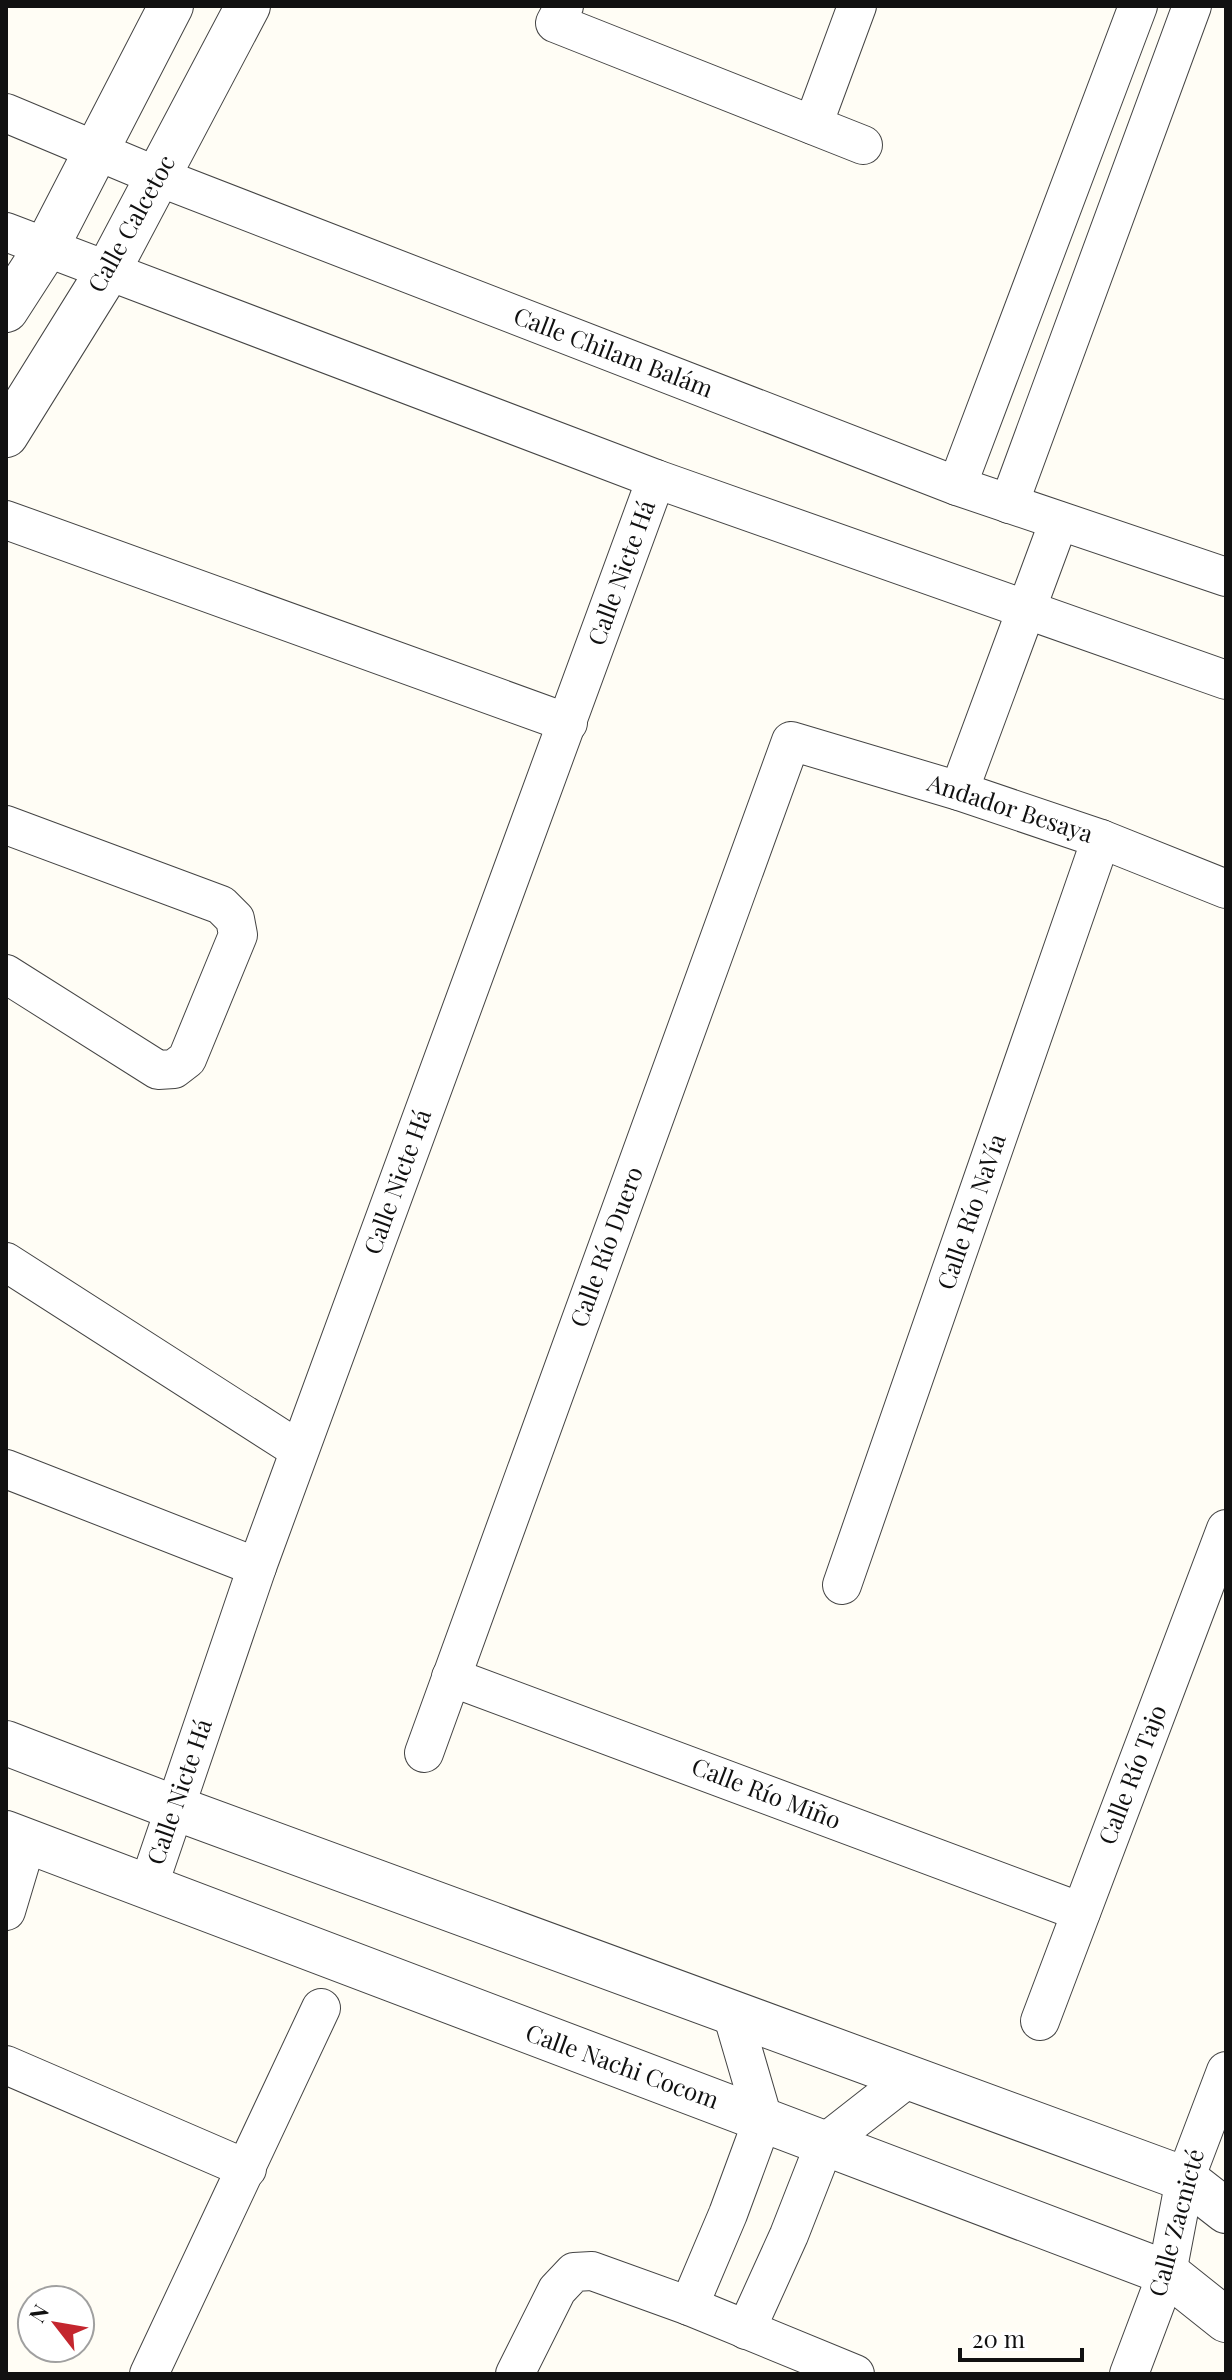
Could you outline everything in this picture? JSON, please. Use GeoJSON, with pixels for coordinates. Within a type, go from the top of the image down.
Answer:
{"type":"FeatureCollection","features":[{"type":"Feature","properties":{"kind":"street"},"geometry":{"type":"LineString","coordinates":[[6,310],[46,248],[171,6]]}},
{"type":"Feature","properties":{"kind":"street","name":"Calle Calcetoc"},"geometry":{"type":"LineString","coordinates":[[6,435],[108,271],[248,6]]}},
{"type":"Feature","properties":{"kind":"street"},"geometry":{"type":"LineString","coordinates":[[564,6],[555,23],[863,145]]}},
{"type":"Feature","properties":{"kind":"street"},"geometry":{"type":"LineString","coordinates":[[813,125],[857,6]]}},
{"type":"Feature","properties":{"kind":"street"},"geometry":{"type":"LineString","coordinates":[[957,486],[1138,6]]}},
{"type":"Feature","properties":{"kind":"street"},"geometry":{"type":"LineString","coordinates":[[1009,504],[1192,6]]}},
{"type":"Feature","properties":{"kind":"street","name":"Calle Chilam Balám"},"geometry":{"type":"LineString","coordinates":[[6,113],[159,177],[957,486],[1226,577]]}},
{"type":"Feature","properties":{"kind":"street"},"geometry":{"type":"LineString","coordinates":[[6,232],[656,479],[1226,680]]}},
{"type":"Feature","properties":{"kind":"street","name":"Calle Nicte Há"},"geometry":{"type":"LineString","coordinates":[[148,1887],[299,1450],[656,479]]}},
{"type":"Feature","properties":{"kind":"street"},"geometry":{"type":"LineString","coordinates":[[6,520],[568,723]]}},
{"type":"Feature","properties":{"kind":"street"},"geometry":{"type":"LineString","coordinates":[[959,791],[1059,521]]}},
{"type":"Feature","properties":{"kind":"street","name":"Andador Besaya"},"geometry":{"type":"LineString","coordinates":[[791,741],[959,791],[1101,839],[1226,889]]}},
{"type":"Feature","properties":{"kind":"street","name":"Calle Río Duero"},"geometry":{"type":"LineString","coordinates":[[424,1753],[791,741]]}},
{"type":"Feature","properties":{"kind":"street"},"geometry":{"type":"LineString","coordinates":[[6,825],[221,905],[235,919],[238,935],[187,1059],[174,1069],[158,1070],[6,974]]}},
{"type":"Feature","properties":{"kind":"street","name":"Calle Río NaVía"},"geometry":{"type":"LineString","coordinates":[[842,1585],[1101,839]]}},
{"type":"Feature","properties":{"kind":"street"},"geometry":{"type":"LineString","coordinates":[[6,1262],[299,1450]]}},
{"type":"Feature","properties":{"kind":"street"},"geometry":{"type":"LineString","coordinates":[[6,1469],[257,1567]]}},
{"type":"Feature","properties":{"kind":"street","name":"Calle Río Tajo"},"geometry":{"type":"LineString","coordinates":[[1040,2021],[1226,1529]]}},
{"type":"Feature","properties":{"kind":"street","name":"Calle Río Miño"},"geometry":{"type":"LineString","coordinates":[[451,1677],[1081,1912]]}},
{"type":"Feature","properties":{"kind":"street"},"geometry":{"type":"LineString","coordinates":[[6,1743],[1185,2179],[1226,2211]]}},
{"type":"Feature","properties":{"kind":"street"},"geometry":{"type":"LineString","coordinates":[[6,1911],[17,1837]]}},
{"type":"Feature","properties":{"kind":"street","name":"Calle Nachi Cocom"},"geometry":{"type":"LineString","coordinates":[[17,1837],[1167,2273],[1226,2320]]}},
{"type":"Feature","properties":{"kind":"street"},"geometry":{"type":"LineString","coordinates":[[149,2374],[321,2008]]}},
{"type":"Feature","properties":{"kind":"street"},"geometry":{"type":"LineString","coordinates":[[689,2306],[728,2214],[763,2119],[732,2013]]}},
{"type":"Feature","properties":{"kind":"street"},"geometry":{"type":"LineString","coordinates":[[6,2065],[247,2169]]}},
{"type":"Feature","properties":{"kind":"street","name":"Calle Zacnicté"},"geometry":{"type":"LineString","coordinates":[[1129,2374],[1167,2273],[1185,2179],[1226,2071]]}},
{"type":"Feature","properties":{"kind":"street"},"geometry":{"type":"LineString","coordinates":[[746,2330],[789,2235],[825,2143],[908,2078]]}},
{"type":"Feature","properties":{"kind":"street"},"geometry":{"type":"LineString","coordinates":[[515,2374],[557,2290],[574,2272],[592,2271],[689,2306],[855,2374]]}}]}
